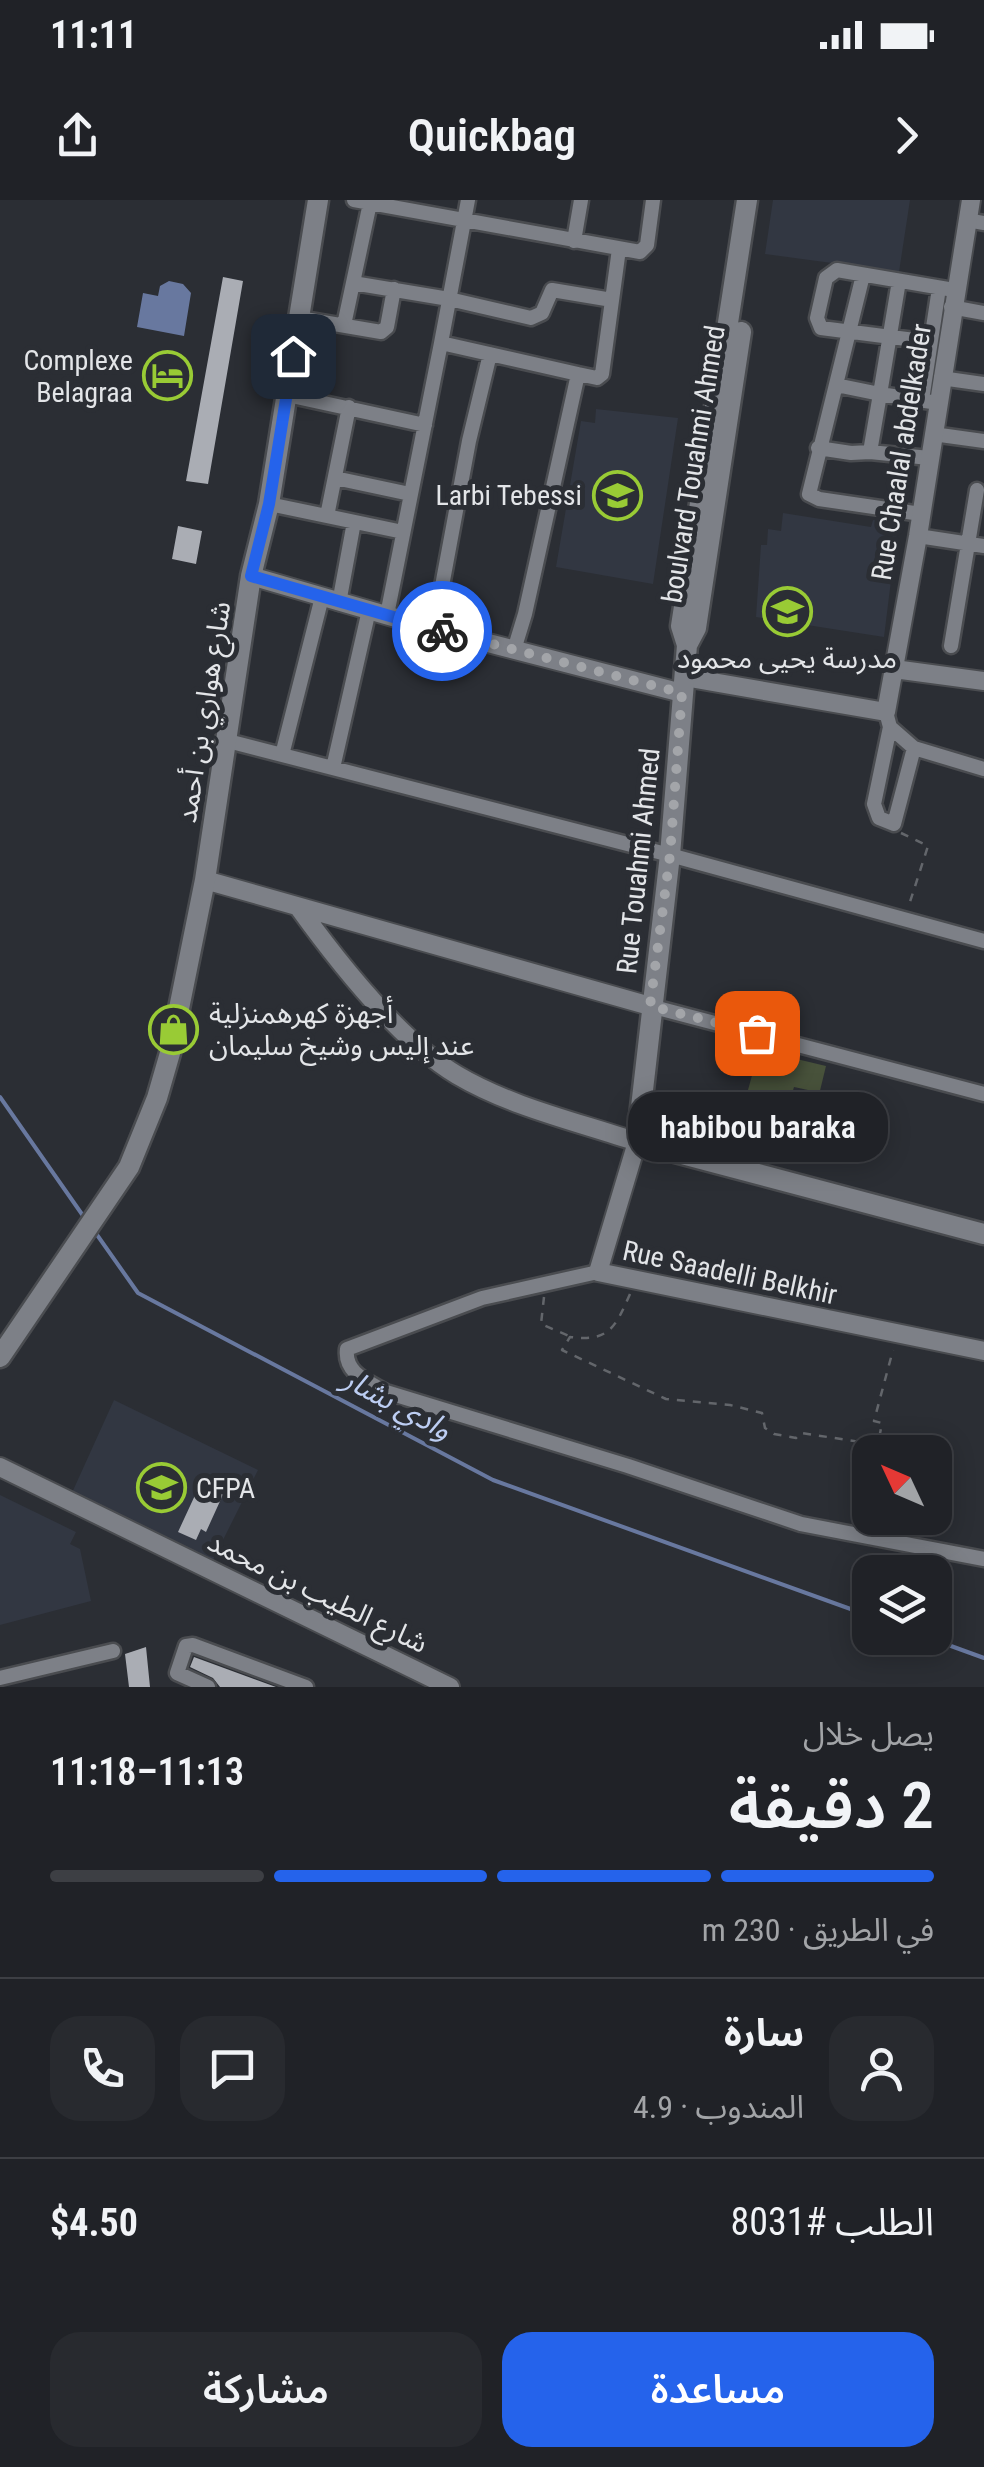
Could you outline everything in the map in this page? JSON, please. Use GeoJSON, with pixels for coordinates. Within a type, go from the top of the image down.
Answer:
{"type":"FeatureCollection","features":[{"type":"Feature","properties":{"kind":"main road","name":"شارع هواري بن أحمد"},"geometry":{"type":"LineString","coordinates":[[0,1358],[129,1167],[158,1098],[204,880],[251,576],[269,504],[318,200]]}},
{"type":"Feature","properties":{"kind":"main road","name":"boulvard Touahmi Ahmed"},"geometry":{"type":"LineString","coordinates":[[687,644],[681,626],[746,200]]}},
{"type":"Feature","properties":{"kind":"main road","name":"boulvard Touahmi Ahmed"},"geometry":{"type":"LineString","coordinates":[[687,644],[696,628],[759,200]]}},
{"type":"Feature","properties":{"kind":"main road","name":"Rue Touahmi Ahmed"},"geometry":{"type":"LineString","coordinates":[[637,1142],[670,855],[687,644]]}},
{"type":"Feature","properties":{"kind":"main road"},"geometry":{"type":"LineString","coordinates":[[637,1142],[984,1234]]}},
{"type":"Feature","properties":{"kind":"street"},"geometry":{"type":"LineString","coordinates":[[354,200],[406,204],[464,221],[619,250],[644,250],[654,200]]}},
{"type":"Feature","properties":{"kind":"street"},"geometry":{"type":"LineString","coordinates":[[333,768],[403,532],[468,200]]}},
{"type":"Feature","properties":{"kind":"street"},"geometry":{"type":"LineString","coordinates":[[574,241],[581,200]]}},
{"type":"Feature","properties":{"kind":"street","name":"Rue Chaalal abdelkader"},"geometry":{"type":"LineString","coordinates":[[888,719],[933,434],[930,402],[941,378],[948,295],[976,222],[970,200]]}},
{"type":"Feature","properties":{"kind":"street"},"geometry":{"type":"LineString","coordinates":[[344,325],[370,203]]}},
{"type":"Feature","properties":{"kind":"street"},"geometry":{"type":"LineString","coordinates":[[441,343],[597,378],[602,374],[619,250]]}},
{"type":"Feature","properties":{"kind":"street"},"geometry":{"type":"LineString","coordinates":[[930,342],[826,330],[818,324],[828,274],[837,270],[899,282],[948,295],[984,313]]}},
{"type":"Feature","properties":{"kind":"street"},"geometry":{"type":"LineString","coordinates":[[863,275],[808,492],[810,496],[921,514]]}},
{"type":"Feature","properties":{"kind":"street"},"geometry":{"type":"LineString","coordinates":[[870,452],[899,282]]}},
{"type":"Feature","properties":{"kind":"street"},"geometry":{"type":"LineString","coordinates":[[354,283],[531,318],[542,313],[552,290],[612,300]]}},
{"type":"Feature","properties":{"kind":"street"},"geometry":{"type":"LineString","coordinates":[[298,318],[384,332],[394,289]]}},
{"type":"Feature","properties":{"kind":"street"},"geometry":{"type":"LineString","coordinates":[[836,386],[930,402],[930,342],[948,295]]}},
{"type":"Feature","properties":{"kind":"street"},"geometry":{"type":"LineString","coordinates":[[434,629],[469,441],[490,354]]}},
{"type":"Feature","properties":{"kind":"street"},"geometry":{"type":"LineString","coordinates":[[514,650],[578,374]]}},
{"type":"Feature","properties":{"kind":"street"},"geometry":{"type":"LineString","coordinates":[[941,378],[984,384]]}},
{"type":"Feature","properties":{"kind":"street"},"geometry":{"type":"LineString","coordinates":[[287,395],[425,426]]}},
{"type":"Feature","properties":{"kind":"street"},"geometry":{"type":"LineString","coordinates":[[327,516],[349,407]]}},
{"type":"Feature","properties":{"kind":"street"},"geometry":{"type":"LineString","coordinates":[[933,434],[984,441]]}},
{"type":"Feature","properties":{"kind":"street"},"geometry":{"type":"LineString","coordinates":[[818,448],[929,458]]}},
{"type":"Feature","properties":{"kind":"street"},"geometry":{"type":"LineString","coordinates":[[335,478],[410,494]]}},
{"type":"Feature","properties":{"kind":"street"},"geometry":{"type":"LineString","coordinates":[[951,646],[977,490]]}},
{"type":"Feature","properties":{"kind":"street"},"geometry":{"type":"LineString","coordinates":[[269,504],[403,532]]}},
{"type":"Feature","properties":{"kind":"street"},"geometry":{"type":"LineString","coordinates":[[282,755],[354,522]]}},
{"type":"Feature","properties":{"kind":"street"},"geometry":{"type":"LineString","coordinates":[[918,536],[984,546]]}},
{"type":"Feature","properties":{"kind":"street"},"geometry":{"type":"LineString","coordinates":[[251,576],[514,650],[683,685],[888,719],[914,748],[984,769]]}},
{"type":"Feature","properties":{"kind":"street"},"geometry":{"type":"LineString","coordinates":[[894,669],[984,681]]}},
{"type":"Feature","properties":{"kind":"street"},"geometry":{"type":"LineString","coordinates":[[888,719],[874,804],[880,818],[894,824],[914,748]]}},
{"type":"Feature","properties":{"kind":"street"},"geometry":{"type":"LineString","coordinates":[[224,740],[984,941]]}},
{"type":"Feature","properties":{"kind":"street"},"geometry":{"type":"LineString","coordinates":[[204,880],[650,1006],[984,1094]]}},
{"type":"Feature","properties":{"kind":"street"},"geometry":{"type":"LineString","coordinates":[[299,908],[332,951],[424,1053],[458,1076],[505,1098],[637,1142]]}},
{"type":"Feature","properties":{"kind":"street","name":"Rue Saadelli Belkhir"},"geometry":{"type":"LineString","coordinates":[[637,1142],[598,1272],[984,1351]]}},
{"type":"Feature","properties":{"kind":"street"},"geometry":{"type":"LineString","coordinates":[[598,1272],[482,1298],[347,1349],[346,1362],[350,1370],[368,1382],[400,1397],[628,1466],[801,1524],[984,1559]]}},
{"type":"Feature","properties":{"kind":"street","name":"شارع الطيب بن محمد"},"geometry":{"type":"LineString","coordinates":[[0,1468],[450,1687]]}},
{"type":"Feature","properties":{"kind":"street"},"geometry":{"type":"LineString","coordinates":[[208,1687],[175,1670],[186,1646],[306,1687]]}},
{"type":"Feature","properties":{"kind":"street"},"geometry":{"type":"LineString","coordinates":[[0,1678],[113,1651]]}},
{"type":"Feature","properties":{"kind":"path"},"geometry":{"type":"LineString","coordinates":[[894,824],[901,833],[928,846],[904,920]]}},
{"type":"Feature","properties":{"kind":"path"},"geometry":{"type":"LineString","coordinates":[[546,1282],[542,1324],[584,1340],[604,1333],[618,1318],[636,1281]]}},
{"type":"Feature","properties":{"kind":"path"},"geometry":{"type":"LineString","coordinates":[[880,1435],[882,1423],[874,1421],[898,1334]]}},
{"type":"Feature","properties":{"kind":"path"},"geometry":{"type":"LineString","coordinates":[[570,1336],[562,1350],[666,1399],[730,1405],[762,1413],[765,1428],[774,1434],[796,1438],[801,1433],[852,1441]]}},
{"type":"Feature","properties":{"kind":"shaded area"},"geometry":{"type":"Polygon","coordinates":[[[773,200],[910,200],[899,272],[765,254],[773,200]]]}},
{"type":"Feature","properties":{"kind":"shaded area","name":"Larbi Tebessi"},"geometry":{"type":"Polygon","coordinates":[[[596,409],[678,418],[653,584],[556,567],[581,421],[595,423],[596,409]]]}},
{"type":"Feature","properties":{"kind":"shaded area"},"geometry":{"type":"Polygon","coordinates":[[[783,513],[871,527],[873,520],[898,524],[884,637],[756,617],[761,545],[767,545],[768,529],[781,531],[783,513]]]}},
{"type":"Feature","properties":{"kind":"shaded area","name":"CFPA"},"geometry":{"type":"Polygon","coordinates":[[[114,1400],[258,1470],[206,1574],[66,1506],[114,1400]]]}},
{"type":"Feature","properties":{"kind":"shaded area"},"geometry":{"type":"Polygon","coordinates":[[[0,1495],[76,1532],[70,1544],[80,1549],[91,1601],[0,1625],[0,1495]]]}},
{"type":"Feature","properties":{"kind":"green space"},"geometry":{"type":"Polygon","coordinates":[[[759,1050],[826,1066],[816,1107],[805,1104],[808,1090],[794,1087],[790,1100],[748,1090],[759,1050]]]}},
{"type":"Feature","properties":{"kind":"water"},"geometry":{"type":"Polygon","coordinates":[[[169,281],[183,284],[191,293],[184,336],[137,327],[143,293],[158,296],[160,286],[169,281]]]}},
{"type":"Feature","properties":{"kind":"building"},"geometry":{"type":"Polygon","coordinates":[[[223,277],[243,281],[208,484],[186,481],[223,277]]]}},
{"type":"Feature","properties":{"kind":"building"},"geometry":{"type":"Polygon","coordinates":[[[178,526],[202,531],[196,564],[172,559],[178,526]]]}},
{"type":"Feature","properties":{"kind":"building"},"geometry":{"type":"Polygon","coordinates":[[[750,1101],[812,1118],[809,1128],[805,1126],[796,1160],[770,1154],[775,1134],[743,1126],[750,1101]]]}},
{"type":"Feature","properties":{"kind":"building"},"geometry":{"type":"Polygon","coordinates":[[[203,1478],[226,1488],[206,1532],[201,1529],[196,1540],[178,1532],[203,1478]]]}},
{"type":"Feature","properties":{"kind":"building"},"geometry":{"type":"Polygon","coordinates":[[[146,1647],[150,1687],[129,1687],[125,1654],[146,1647]]]}},
{"type":"Feature","properties":{"kind":"building"},"geometry":{"type":"Polygon","coordinates":[[[194,1657],[276,1687],[220,1687],[213,1678],[190,1667],[194,1657]]]}},
{"type":"Feature","properties":{"kind":"waterway","name":"وادي بشار"},"geometry":{"type":"LineString","coordinates":[[0,1097],[86,1220]]}},
{"type":"Feature","properties":{"kind":"waterway","name":"وادي بشار"},"geometry":{"type":"LineString","coordinates":[[95,1232],[138,1293],[493,1480],[852,1610]]}},
{"type":"Feature","properties":{"kind":"waterway","name":"وادي بشار"},"geometry":{"type":"LineString","coordinates":[[952,1646],[984,1658]]}},
{"type":"Feature","properties":{"kind":"way so far"},"geometry":{"type":"LineString","coordinates":[[442,631],[682,693],[670,855],[650,1006],[757,1033]]}},
{"type":"Feature","properties":{"kind":"place","name":"Complexe Belagraa"},"geometry":{"type":"Point","coordinates":[168,376]}},
{"type":"Feature","properties":{"kind":"place","name":"Larbi Tebessi"},"geometry":{"type":"Point","coordinates":[617,495]}},
{"type":"Feature","properties":{"kind":"place","name":"مدرسة يحيى محمود"},"geometry":{"type":"Point","coordinates":[787,611]}},
{"type":"Feature","properties":{"kind":"place","name":"أجهزة كهرهمنزلية عند إليس وشيخ سليمان"},"geometry":{"type":"Point","coordinates":[174,1029]}},
{"type":"Feature","properties":{"kind":"place","name":"habibou baraka"},"geometry":{"type":"Point","coordinates":[757,1033]}},
{"type":"Feature","properties":{"kind":"place","name":"CFPA"},"geometry":{"type":"Point","coordinates":[161,1488]}},
{"type":"Feature","properties":{"kind":"route"},"geometry":{"type":"LineString","coordinates":[[293,356],[269,504],[251,576],[442,631]]}}]}
